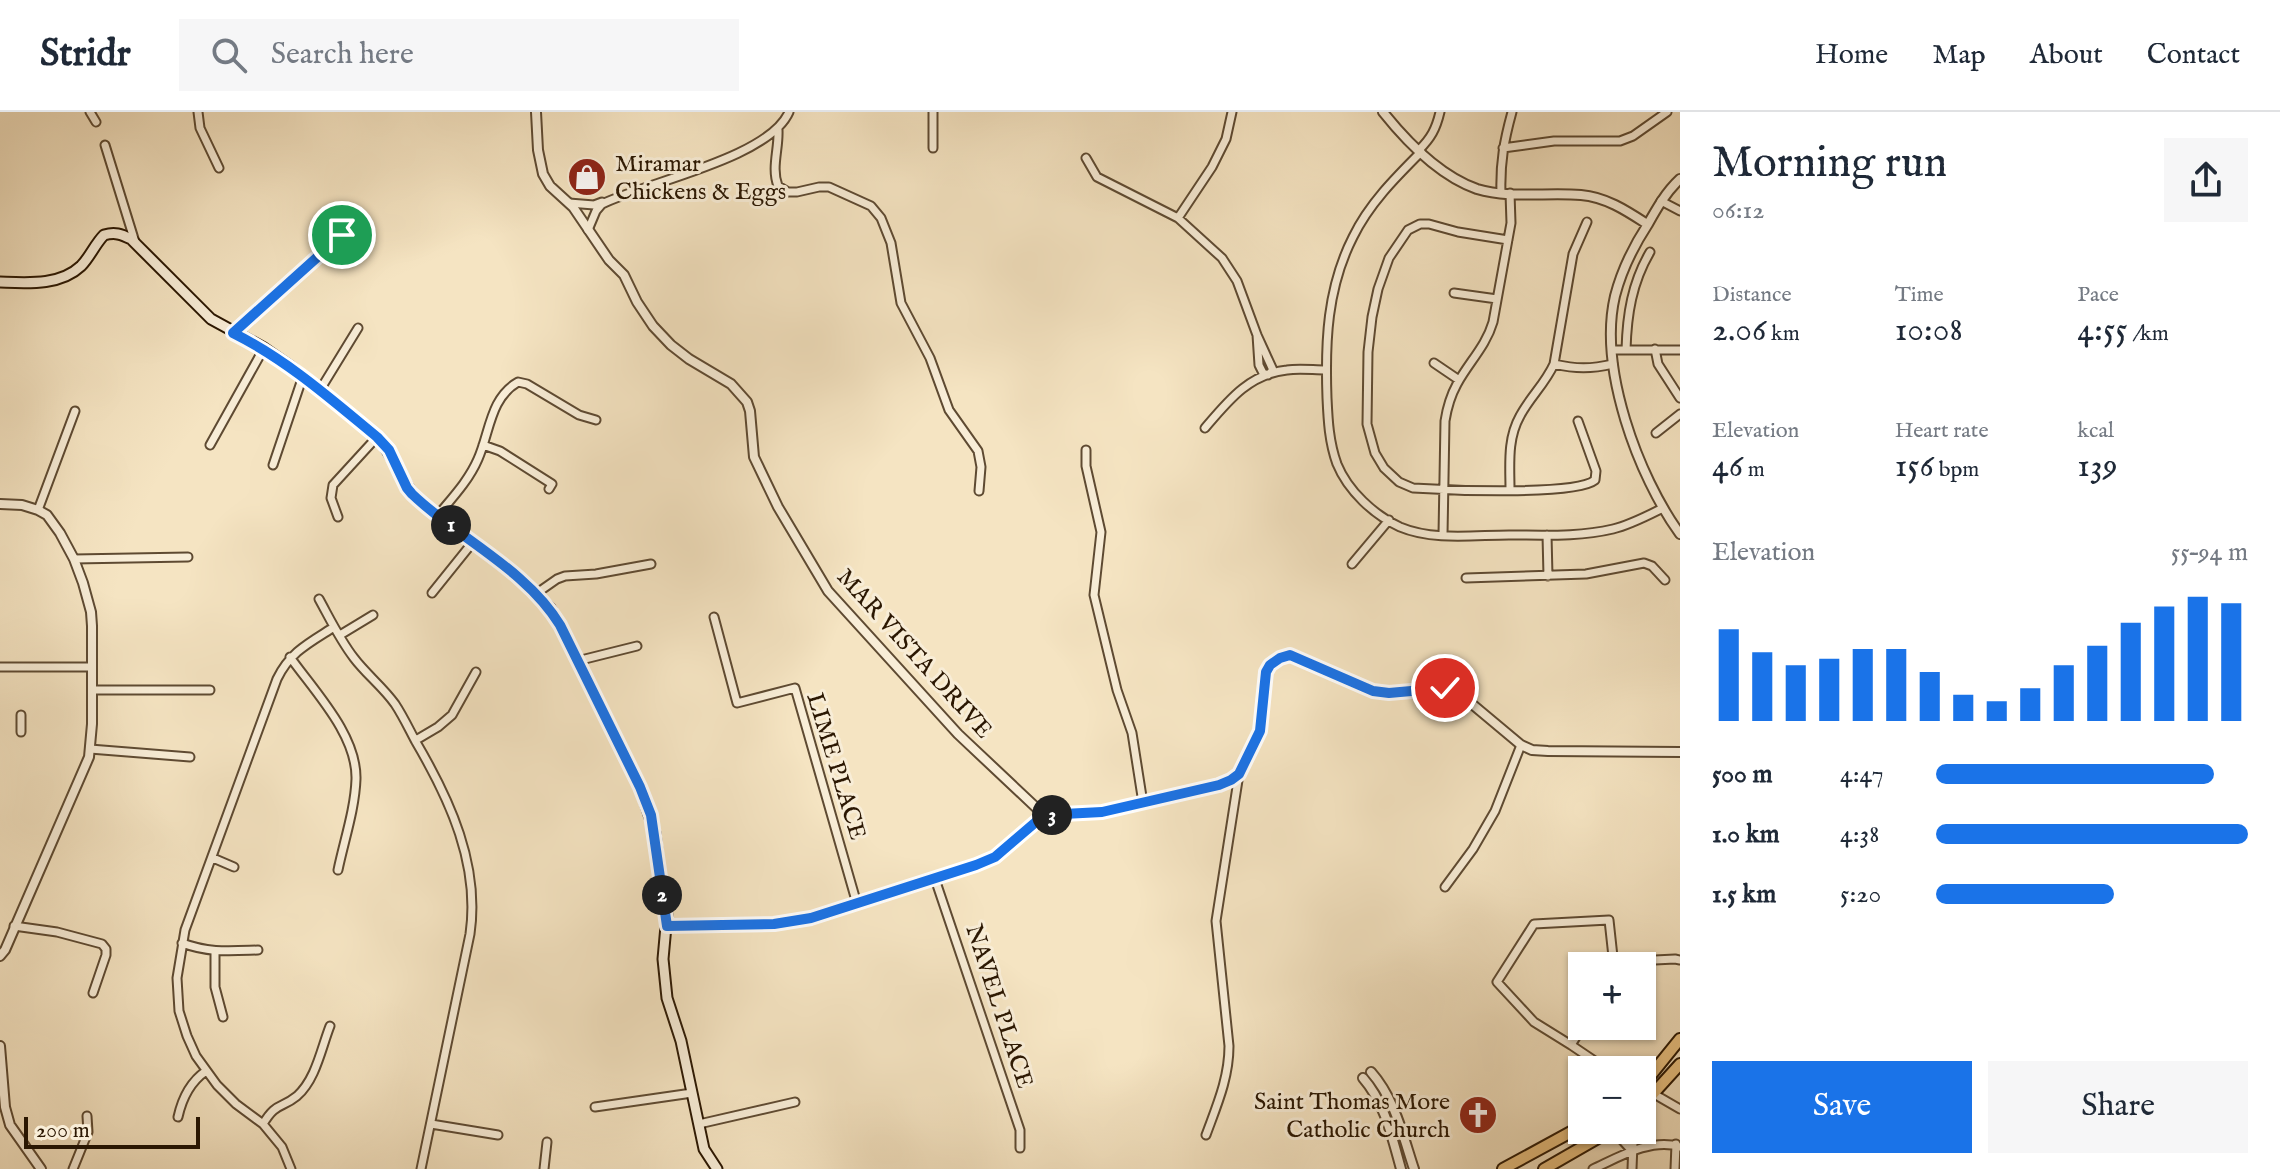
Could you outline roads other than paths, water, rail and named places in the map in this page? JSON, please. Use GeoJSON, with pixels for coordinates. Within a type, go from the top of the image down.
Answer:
{"type":"FeatureCollection","features":[{"type":"Feature","properties":{"kind":"main road"},"geometry":{"type":"LineString","coordinates":[[0,282],[42,282],[66,276],[82,265],[101,238],[111,233],[123,235],[208,317],[264,348],[377,437],[389,450],[407,488],[537,593],[550,608],[651,815],[667,926],[663,959],[667,998],[681,1041],[704,1149],[717,1169]]}},
{"type":"Feature","properties":{"kind":"main road"},"geometry":{"type":"LineString","coordinates":[[1656,1069],[1680,1039]]}},
{"type":"Feature","properties":{"kind":"main road"},"geometry":{"type":"LineString","coordinates":[[1656,1092],[1680,1064]]}},
{"type":"Feature","properties":{"kind":"main road"},"geometry":{"type":"LineString","coordinates":[[1503,1169],[1568,1134]]}},
{"type":"Feature","properties":{"kind":"main road"},"geometry":{"type":"LineString","coordinates":[[1544,1169],[1588,1144]]}},
{"type":"Feature","properties":{"kind":"street"},"geometry":{"type":"LineString","coordinates":[[90,112],[96,122]]}},
{"type":"Feature","properties":{"kind":"street"},"geometry":{"type":"LineString","coordinates":[[198,112],[200,128],[219,168]]}},
{"type":"Feature","properties":{"kind":"street","name":"MAR VISTA DRIVE"},"geometry":{"type":"LineString","coordinates":[[536,112],[538,150],[543,174],[550,186],[569,203],[609,260],[624,275],[653,326],[689,359],[731,384],[747,402],[754,457],[778,507],[828,591],[958,734],[1044,815]]}},
{"type":"Feature","properties":{"kind":"street"},"geometry":{"type":"LineString","coordinates":[[569,203],[594,205],[716,162],[778,130],[789,112]]}},
{"type":"Feature","properties":{"kind":"street"},"geometry":{"type":"LineString","coordinates":[[933,112],[933,148]]}},
{"type":"Feature","properties":{"kind":"street"},"geometry":{"type":"LineString","coordinates":[[1178,218],[1212,167],[1226,139],[1232,112]]}},
{"type":"Feature","properties":{"kind":"street"},"geometry":{"type":"LineString","coordinates":[[1383,112],[1449,176],[1477,189],[1583,195],[1609,202],[1647,224]]}},
{"type":"Feature","properties":{"kind":"street"},"geometry":{"type":"LineString","coordinates":[[1440,112],[1430,138],[1365,214],[1352,238],[1329,308],[1325,348],[1328,433],[1336,462],[1350,487],[1365,504],[1403,528],[1443,535],[1581,534],[1615,529],[1663,508]]}},
{"type":"Feature","properties":{"kind":"street"},"geometry":{"type":"LineString","coordinates":[[1443,535],[1447,409],[1459,380],[1488,338],[1511,223],[1500,167],[1512,112]]}},
{"type":"Feature","properties":{"kind":"street"},"geometry":{"type":"LineString","coordinates":[[1503,148],[1554,141],[1620,141],[1633,136],[1667,112]]}},
{"type":"Feature","properties":{"kind":"street"},"geometry":{"type":"LineString","coordinates":[[778,130],[774,174],[778,186],[788,192],[829,187],[871,206],[881,218],[891,243],[901,303],[930,358],[949,410],[978,451],[981,467],[979,491]]}},
{"type":"Feature","properties":{"kind":"street"},"geometry":{"type":"LineString","coordinates":[[105,145],[135,244]]}},
{"type":"Feature","properties":{"kind":"street"},"geometry":{"type":"LineString","coordinates":[[1086,158],[1097,177],[1178,218],[1222,258],[1237,281],[1273,370],[1236,392],[1205,428]]}},
{"type":"Feature","properties":{"kind":"street"},"geometry":{"type":"LineString","coordinates":[[1680,179],[1661,201],[1624,267],[1615,299],[1611,335],[1613,364],[1631,436],[1663,508],[1680,534]]}},
{"type":"Feature","properties":{"kind":"street"},"geometry":{"type":"LineString","coordinates":[[588,230],[596,211],[611,199]]}},
{"type":"Feature","properties":{"kind":"street"},"geometry":{"type":"LineString","coordinates":[[1661,201],[1680,211]]}},
{"type":"Feature","properties":{"kind":"street"},"geometry":{"type":"LineString","coordinates":[[1510,490],[1510,449],[1518,418],[1549,376],[1554,364],[1573,254],[1587,222]]}},
{"type":"Feature","properties":{"kind":"street"},"geometry":{"type":"LineString","coordinates":[[1508,240],[1429,224],[1412,226],[1389,258],[1378,289],[1368,352],[1367,424],[1375,453],[1384,468],[1399,482],[1413,488],[1510,490],[1588,486],[1595,480],[1596,471],[1578,421]]}},
{"type":"Feature","properties":{"kind":"street"},"geometry":{"type":"LineString","coordinates":[[233,333],[342,235]]}},
{"type":"Feature","properties":{"kind":"street"},"geometry":{"type":"LineString","coordinates":[[1626,350],[1626,321],[1634,287],[1650,252]]}},
{"type":"Feature","properties":{"kind":"street"},"geometry":{"type":"LineString","coordinates":[[1454,293],[1497,299]]}},
{"type":"Feature","properties":{"kind":"street"},"geometry":{"type":"LineString","coordinates":[[320,390],[358,328]]}},
{"type":"Feature","properties":{"kind":"street"},"geometry":{"type":"LineString","coordinates":[[210,445],[264,348]]}},
{"type":"Feature","properties":{"kind":"street"},"geometry":{"type":"LineString","coordinates":[[1655,349],[1658,364],[1680,398]]}},
{"type":"Feature","properties":{"kind":"street"},"geometry":{"type":"LineString","coordinates":[[1612,350],[1680,350]]}},
{"type":"Feature","properties":{"kind":"street"},"geometry":{"type":"LineString","coordinates":[[1434,363],[1459,380]]}},
{"type":"Feature","properties":{"kind":"street"},"geometry":{"type":"LineString","coordinates":[[1554,364],[1574,369],[1613,364]]}},
{"type":"Feature","properties":{"kind":"street"},"geometry":{"type":"LineString","coordinates":[[1266,374],[1288,370],[1326,370]]}},
{"type":"Feature","properties":{"kind":"street"},"geometry":{"type":"LineString","coordinates":[[273,465],[303,376]]}},
{"type":"Feature","properties":{"kind":"street"},"geometry":{"type":"LineString","coordinates":[[438,515],[469,476],[492,414],[509,387],[518,382],[527,384],[579,415],[596,420]]}},
{"type":"Feature","properties":{"kind":"street"},"geometry":{"type":"LineString","coordinates":[[38,510],[75,411]]}},
{"type":"Feature","properties":{"kind":"street"},"geometry":{"type":"LineString","coordinates":[[1656,433],[1680,414]]}},
{"type":"Feature","properties":{"kind":"street"},"geometry":{"type":"LineString","coordinates":[[338,517],[331,498],[333,485],[377,437]]}},
{"type":"Feature","properties":{"kind":"street"},"geometry":{"type":"LineString","coordinates":[[483,445],[500,451],[552,484],[549,489]]}},
{"type":"Feature","properties":{"kind":"street"},"geometry":{"type":"LineString","coordinates":[[1086,450],[1086,466],[1101,532],[1094,595],[1117,690],[1132,733],[1143,803]]}},
{"type":"Feature","properties":{"kind":"street"},"geometry":{"type":"LineString","coordinates":[[0,504],[22,505],[38,510],[47,515],[60,533],[74,559],[91,612],[92,667],[90,749],[0,956]]}},
{"type":"Feature","properties":{"kind":"street"},"geometry":{"type":"LineString","coordinates":[[1352,564],[1389,520]]}},
{"type":"Feature","properties":{"kind":"street"},"geometry":{"type":"LineString","coordinates":[[1547,535],[1548,576]]}},
{"type":"Feature","properties":{"kind":"street"},"geometry":{"type":"LineString","coordinates":[[432,593],[473,542]]}},
{"type":"Feature","properties":{"kind":"street"},"geometry":{"type":"LineString","coordinates":[[74,559],[188,557]]}},
{"type":"Feature","properties":{"kind":"street"},"geometry":{"type":"LineString","coordinates":[[1466,578],[1586,574],[1644,563],[1652,566],[1665,580]]}},
{"type":"Feature","properties":{"kind":"street"},"geometry":{"type":"LineString","coordinates":[[537,593],[565,576],[651,564]]}},
{"type":"Feature","properties":{"kind":"street"},"geometry":{"type":"LineString","coordinates":[[319,599],[352,655],[395,704],[416,740],[449,804],[462,840],[472,885],[470,934],[421,1169]]}},
{"type":"Feature","properties":{"kind":"street"},"geometry":{"type":"LineString","coordinates":[[340,635],[373,615]]}},
{"type":"Feature","properties":{"kind":"street","name":"LIME PLACE"},"geometry":{"type":"LineString","coordinates":[[714,617],[737,703],[795,688],[857,904]]}},
{"type":"Feature","properties":{"kind":"street"},"geometry":{"type":"LineString","coordinates":[[291,1169],[282,1147],[263,1124],[236,1104],[206,1071],[187,1036],[179,1011],[177,978],[182,943],[277,679],[290,657],[334,627]]}},
{"type":"Feature","properties":{"kind":"street"},"geometry":{"type":"LineString","coordinates":[[577,661],[637,646]]}},
{"type":"Feature","properties":{"kind":"street"},"geometry":{"type":"LineString","coordinates":[[1206,1135],[1225,1085],[1229,1063],[1216,921],[1239,774],[1262,725],[1266,672],[1270,665],[1290,655],[1373,691],[1389,693],[1437,688],[1460,694],[1521,745],[1532,750],[1680,752]]}},
{"type":"Feature","properties":{"kind":"street"},"geometry":{"type":"LineString","coordinates":[[290,657],[343,730],[354,758],[355,793],[338,870]]}},
{"type":"Feature","properties":{"kind":"street"},"geometry":{"type":"LineString","coordinates":[[0,667],[92,667]]}},
{"type":"Feature","properties":{"kind":"street"},"geometry":{"type":"LineString","coordinates":[[416,740],[452,715],[476,672]]}},
{"type":"Feature","properties":{"kind":"street"},"geometry":{"type":"LineString","coordinates":[[92,690],[210,690]]}},
{"type":"Feature","properties":{"kind":"street"},"geometry":{"type":"LineString","coordinates":[[21,715],[21,732]]}},
{"type":"Feature","properties":{"kind":"street"},"geometry":{"type":"LineString","coordinates":[[1445,887],[1473,849],[1495,811],[1521,745]]}},
{"type":"Feature","properties":{"kind":"street"},"geometry":{"type":"LineString","coordinates":[[90,749],[190,757]]}},
{"type":"Feature","properties":{"kind":"street"},"geometry":{"type":"LineString","coordinates":[[667,926],[774,924],[811,918],[995,857],[1044,815],[1102,812],[1219,785],[1239,774]]}},
{"type":"Feature","properties":{"kind":"street"},"geometry":{"type":"LineString","coordinates":[[213,858],[234,867]]}},
{"type":"Feature","properties":{"kind":"street","name":"NAVEL PLACE"},"geometry":{"type":"LineString","coordinates":[[935,879],[1020,1130],[1020,1148]]}},
{"type":"Feature","properties":{"kind":"street"},"geometry":{"type":"LineString","coordinates":[[1587,1056],[1534,1022],[1497,982],[1534,924],[1609,920],[1613,952]]}},
{"type":"Feature","properties":{"kind":"street"},"geometry":{"type":"LineString","coordinates":[[14,926],[57,932],[102,944],[106,955],[93,993]]}},
{"type":"Feature","properties":{"kind":"street"},"geometry":{"type":"LineString","coordinates":[[182,943],[215,952],[258,950]]}},
{"type":"Feature","properties":{"kind":"street"},"geometry":{"type":"LineString","coordinates":[[1656,961],[1677,960],[1680,948]]}},
{"type":"Feature","properties":{"kind":"street"},"geometry":{"type":"LineString","coordinates":[[215,952],[215,987],[223,1017]]}},
{"type":"Feature","properties":{"kind":"street"},"geometry":{"type":"LineString","coordinates":[[263,1124],[270,1112],[295,1098],[308,1083],[330,1026]]}},
{"type":"Feature","properties":{"kind":"street"},"geometry":{"type":"LineString","coordinates":[[1571,1045],[1574,1040]]}},
{"type":"Feature","properties":{"kind":"street"},"geometry":{"type":"LineString","coordinates":[[0,1046],[5,1107],[10,1125],[41,1169]]}},
{"type":"Feature","properties":{"kind":"street"},"geometry":{"type":"LineString","coordinates":[[178,1117],[186,1091],[206,1071]]}},
{"type":"Feature","properties":{"kind":"street"},"geometry":{"type":"LineString","coordinates":[[1401,1169],[1384,1112],[1367,1075],[1378,1081],[1393,1108],[1414,1169]]}},
{"type":"Feature","properties":{"kind":"street"},"geometry":{"type":"LineString","coordinates":[[595,1107],[692,1093]]}},
{"type":"Feature","properties":{"kind":"street"},"geometry":{"type":"LineString","coordinates":[[1656,1095],[1680,1109]]}},
{"type":"Feature","properties":{"kind":"street"},"geometry":{"type":"LineString","coordinates":[[699,1124],[795,1102]]}},
{"type":"Feature","properties":{"kind":"street"},"geometry":{"type":"LineString","coordinates":[[73,1169],[88,1132],[87,1116]]}},
{"type":"Feature","properties":{"kind":"street"},"geometry":{"type":"LineString","coordinates":[[431,1124],[498,1135]]}},
{"type":"Feature","properties":{"kind":"street"},"geometry":{"type":"LineString","coordinates":[[544,1169],[547,1142]]}},
{"type":"Feature","properties":{"kind":"street"},"geometry":{"type":"LineString","coordinates":[[1626,1144],[1632,1151]]}},
{"type":"Feature","properties":{"kind":"street"},"geometry":{"type":"LineString","coordinates":[[1632,1169],[1633,1144]]}},
{"type":"Feature","properties":{"kind":"street"},"geometry":{"type":"LineString","coordinates":[[1593,1169],[1632,1151],[1658,1145],[1678,1146],[1675,1169]]}},
{"type":"Feature","properties":{"kind":"place","name":"Miramar Chickens & Eggs"},"geometry":{"type":"Point","coordinates":[587,177]}},
{"type":"Feature","properties":{"kind":"place","name":"Saint Thomas More Catholic Church"},"geometry":{"type":"Point","coordinates":[1478,1115]}}]}
